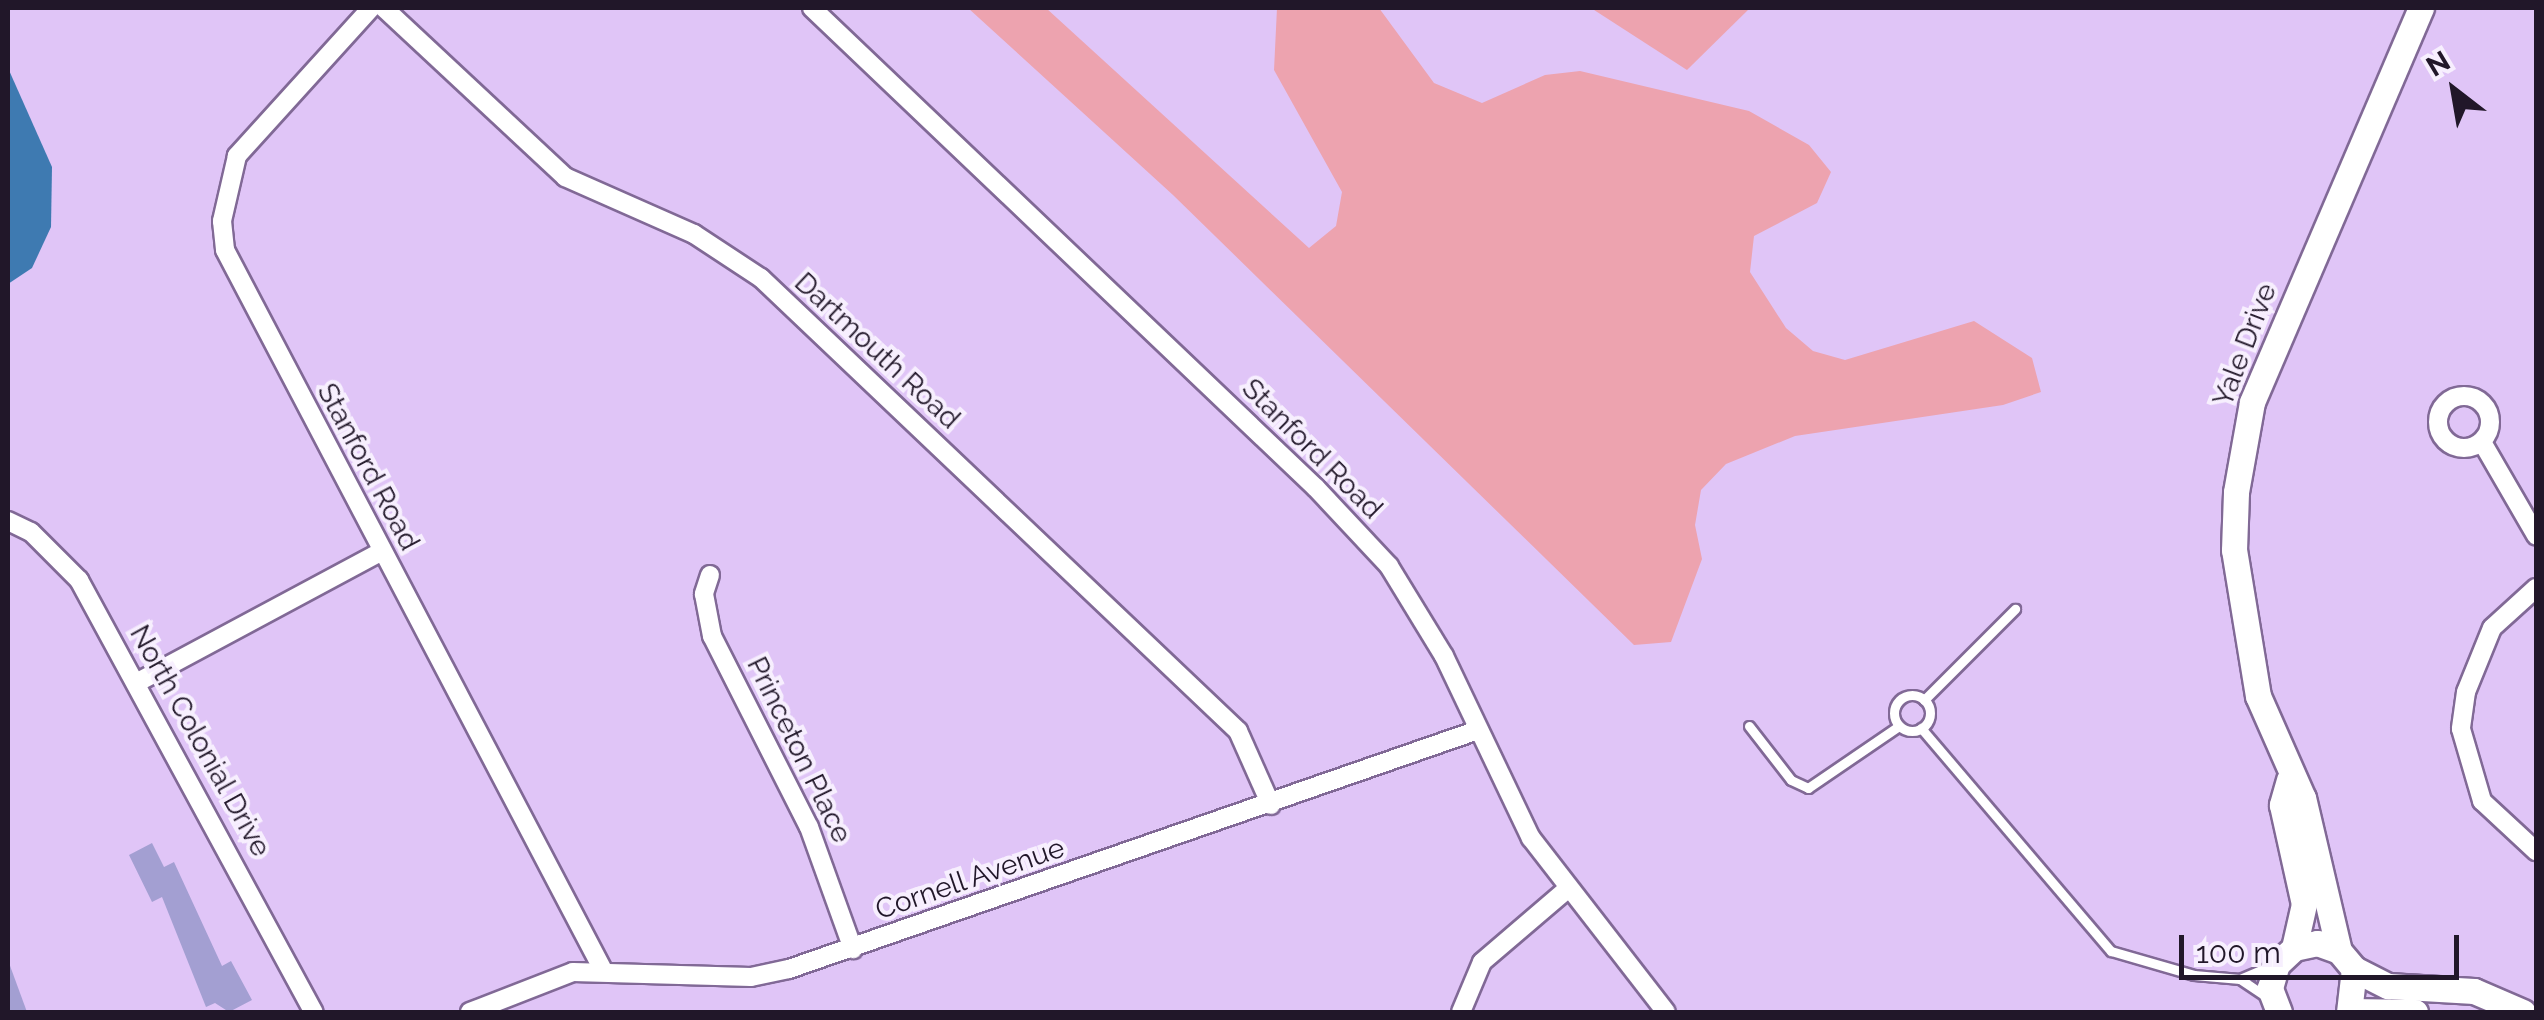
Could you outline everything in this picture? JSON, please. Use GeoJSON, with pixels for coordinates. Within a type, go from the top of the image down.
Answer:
{"type":"FeatureCollection","features":[{"type":"Feature","properties":{"kind":"street","name":"Stanford Road"},"geometry":{"type":"LineString","coordinates":[[370,8],[257,127],[237,156],[222,221],[239,285],[604,970]]}},
{"type":"Feature","properties":{"kind":"street","name":"Dartmouth Road"},"geometry":{"type":"LineString","coordinates":[[384,8],[565,176],[694,234],[761,278],[1238,732],[1271,805]]}},
{"type":"Feature","properties":{"kind":"street","name":"Stanford Road"},"geometry":{"type":"LineString","coordinates":[[812,8],[1356,528],[1420,612],[1505,792],[1565,891],[1666,1012]]}},
{"type":"Feature","properties":{"kind":"street","name":"Yale Drive"},"geometry":{"type":"LineString","coordinates":[[2349,1012],[2346,960],[2303,798],[2289,780],[2243,630],[2234,550],[2243,436],[2305,270],[2421,8]]}},
{"type":"Feature","properties":{"kind":"street"},"geometry":{"type":"LineString","coordinates":[[2482,442],[2536,535]]}},
{"type":"Feature","properties":{"kind":"street","name":"North Colonial Drive"},"geometry":{"type":"LineString","coordinates":[[8,521],[31,532],[78,580],[138,682],[314,1012]]}},
{"type":"Feature","properties":{"kind":"street"},"geometry":{"type":"LineString","coordinates":[[138,682],[382,551]]}},
{"type":"Feature","properties":{"kind":"street","name":"Princeton Place"},"geometry":{"type":"LineString","coordinates":[[710,574],[704,594],[712,636],[808,827],[853,949]]}},
{"type":"Feature","properties":{"kind":"street"},"geometry":{"type":"LineString","coordinates":[[2536,588],[2492,628],[2466,692],[2461,729],[2482,801],[2536,851]]}},
{"type":"Feature","properties":{"kind":"street","name":"Cornell Avenue"},"geometry":{"type":"LineString","coordinates":[[470,1012],[537,981],[604,970],[752,977],[853,949],[1478,730]]}},
{"type":"Feature","properties":{"kind":"street","name":"Yale Drive"},"geometry":{"type":"LineString","coordinates":[[2275,1006],[2285,956],[2304,904],[2282,805],[2289,780]]}},
{"type":"Feature","properties":{"kind":"street"},"geometry":{"type":"LineString","coordinates":[[1461,1012],[1482,962],[1565,891]]}},
{"type":"Feature","properties":{"kind":"street"},"geometry":{"type":"LineString","coordinates":[[2285,956],[2317,943],[2388,986],[2474,991],[2513,1012]]}},
{"type":"Feature","properties":{"kind":"street"},"geometry":{"type":"LineString","coordinates":[[2349,1012],[2414,1012]]}},
{"type":"Feature","properties":{"kind":"lane"},"geometry":{"type":"LineString","coordinates":[[1900,726],[1900,700],[1924,700],[2015,609]]}},
{"type":"Feature","properties":{"kind":"lane"},"geometry":{"type":"LineString","coordinates":[[1921,728],[1930,713],[1924,700]]}},
{"type":"Feature","properties":{"kind":"lane"},"geometry":{"type":"LineString","coordinates":[[1749,726],[1791,780],[1808,788],[1900,726],[1921,728],[2110,952],[2158,969],[2240,979],[2275,1006]]}},
{"type":"Feature","properties":{"kind":"lane"},"geometry":{"type":"LineString","coordinates":[[2240,979],[2285,956]]}},
{"type":"Feature","properties":{"kind":"shaded area"},"geometry":{"type":"Polygon","coordinates":[[[968,8],[1046,8],[1309,248],[1336,226],[1342,192],[1274,70],[1277,8],[1379,8],[1434,83],[1482,103],[1545,75],[1580,71],[1749,111],[1809,145],[1831,172],[1817,203],[1754,236],[1750,272],[1786,328],[1813,351],[1845,360],[1974,321],[2032,358],[2041,392],[2003,405],[1795,436],[1726,464],[1701,490],[1695,525],[1702,559],[1671,642],[1634,645],[1173,195],[968,8]]]}},
{"type":"Feature","properties":{"kind":"shaded area"},"geometry":{"type":"Polygon","coordinates":[[[1591,8],[1750,8],[1687,70],[1591,8]]]}},
{"type":"Feature","properties":{"kind":"water"},"geometry":{"type":"Polygon","coordinates":[[[8,68],[52,167],[51,227],[32,268],[8,284],[8,68]]]}},
{"type":"Feature","properties":{"kind":"building"},"geometry":{"type":"Polygon","coordinates":[[[152,843],[164,867],[174,862],[222,966],[231,961],[252,1000],[229,1012],[215,1003],[206,1007],[162,897],[152,902],[129,855],[152,843]]]}},
{"type":"Feature","properties":{"kind":"building"},"geometry":{"type":"Polygon","coordinates":[[[9,963],[27,1012],[8,1012],[9,963]]]}}]}
